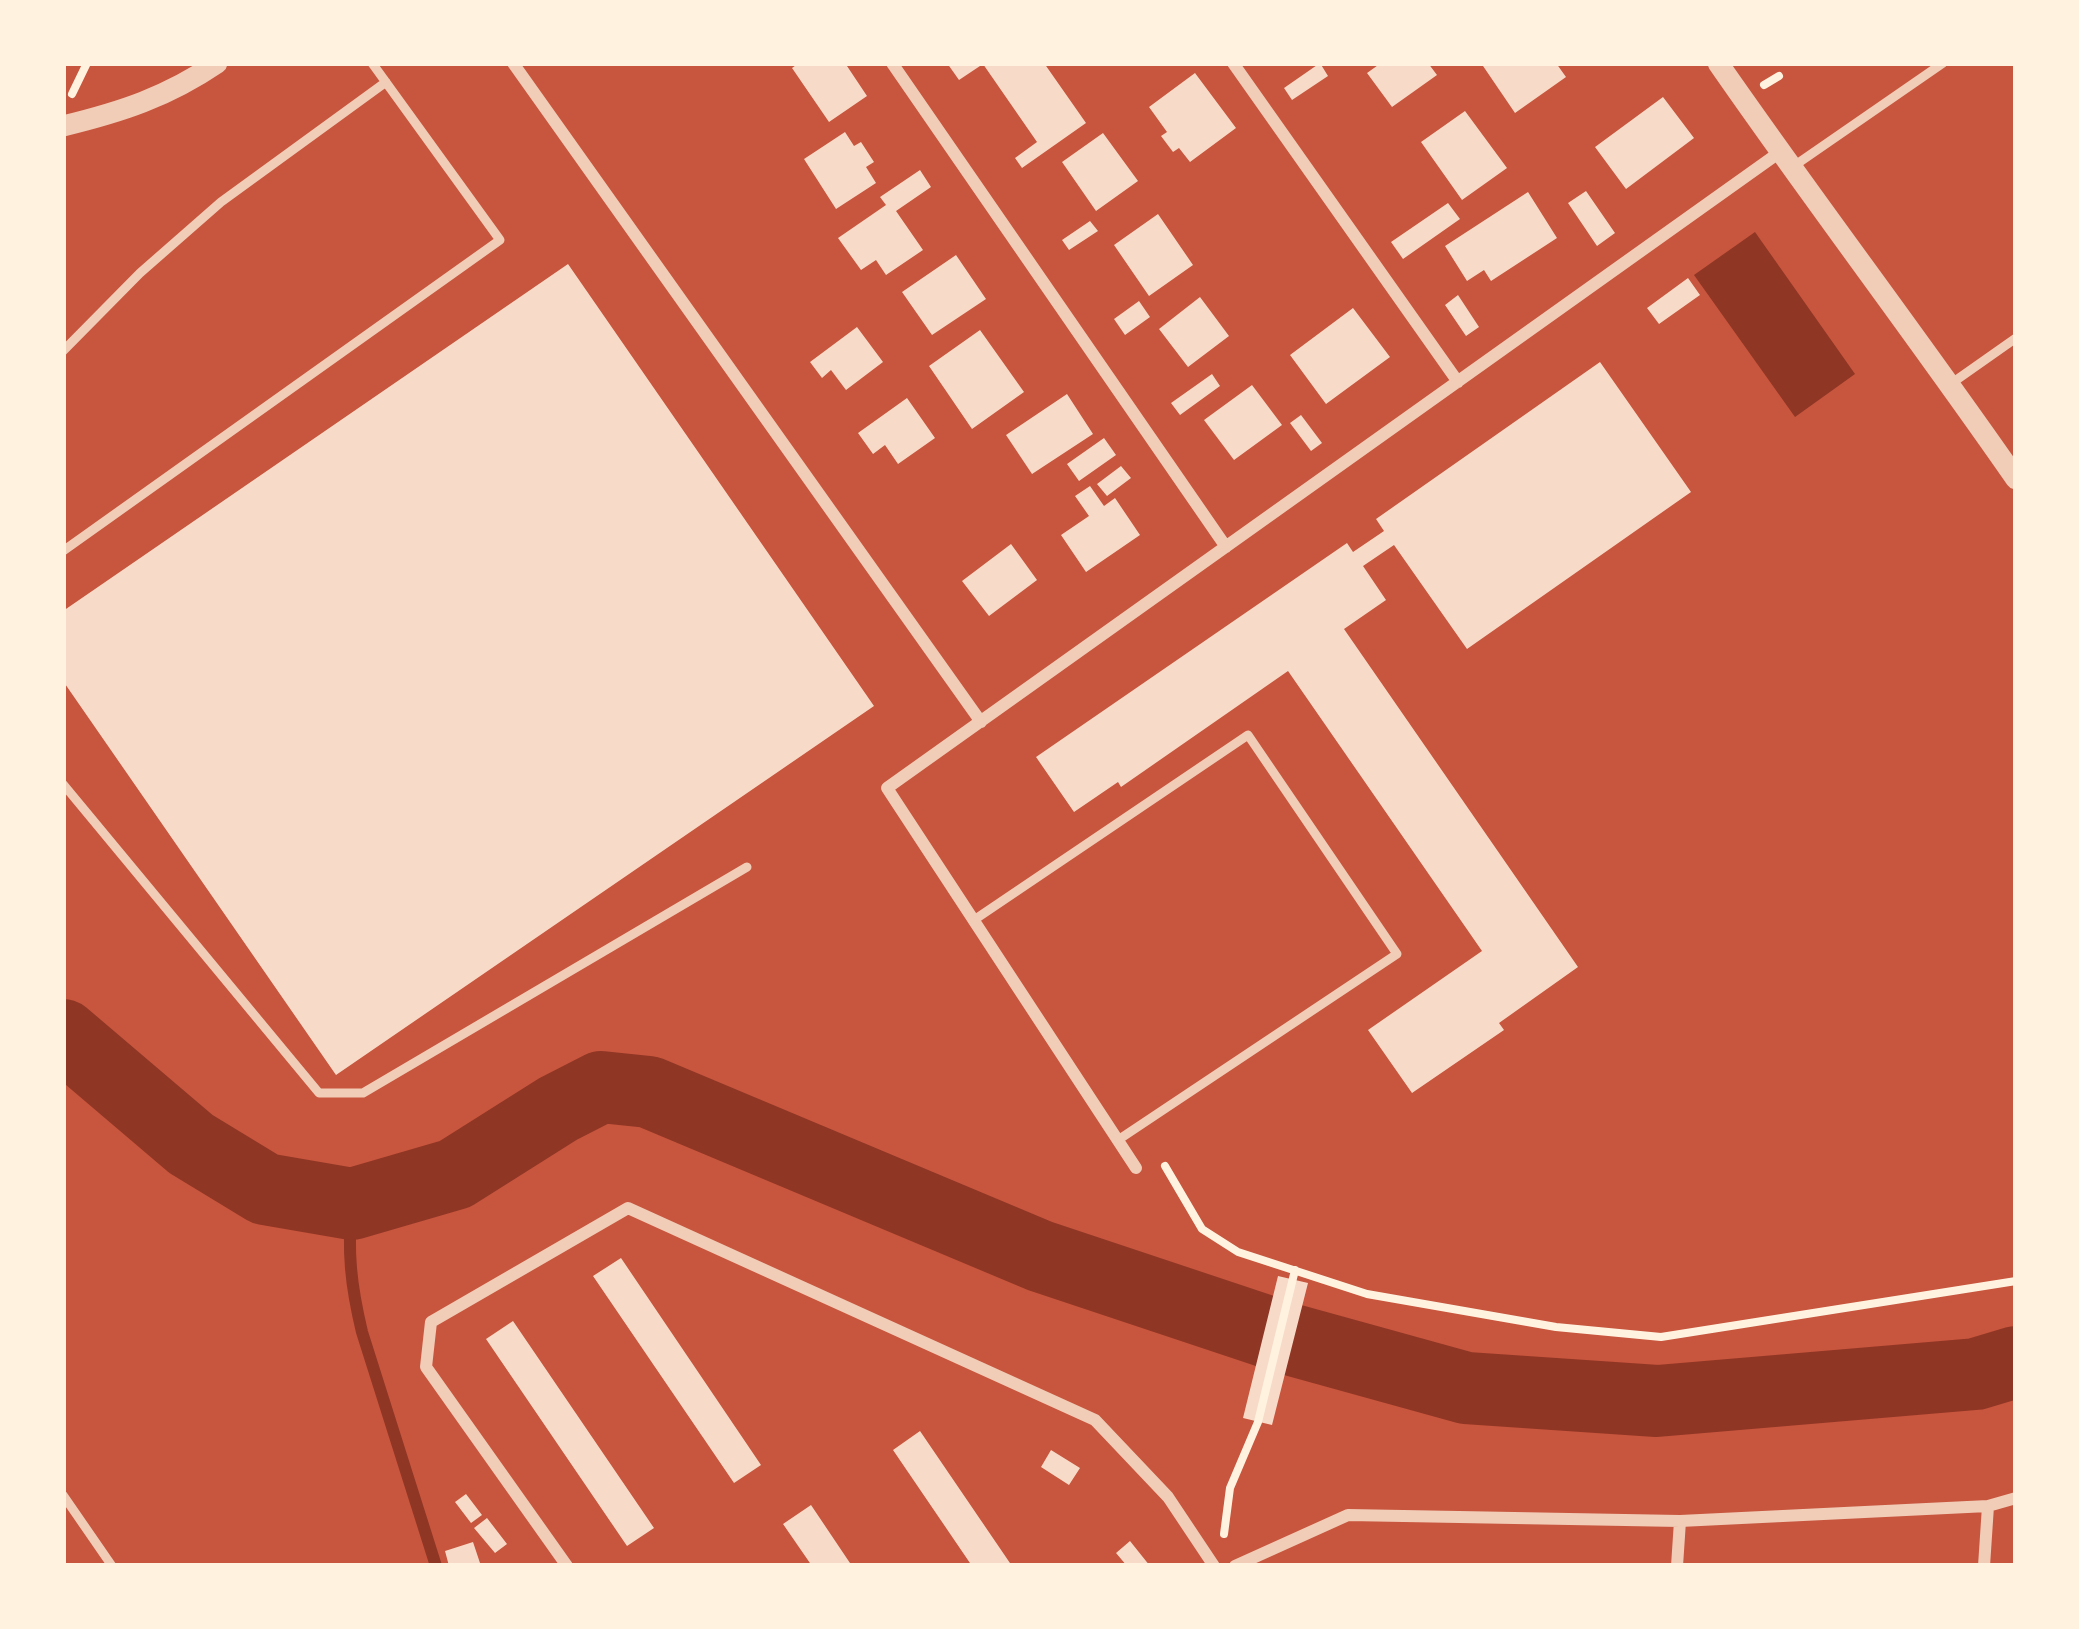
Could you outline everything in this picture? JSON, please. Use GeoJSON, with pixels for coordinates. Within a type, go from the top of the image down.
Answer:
{"type":"FeatureCollection","features":[{"type":"Feature","properties":{"kind":"street"},"geometry":{"type":"LineString","coordinates":[[63,125],[108,116],[183,87],[217,63]]}},
{"type":"Feature","properties":{"kind":"street"},"geometry":{"type":"LineString","coordinates":[[513,63],[981,722]]}},
{"type":"Feature","properties":{"kind":"street"},"geometry":{"type":"LineString","coordinates":[[892,63],[1226,547]]}},
{"type":"Feature","properties":{"kind":"street"},"geometry":{"type":"LineString","coordinates":[[1233,63],[1458,382]]}},
{"type":"Feature","properties":{"kind":"street"},"geometry":{"type":"LineString","coordinates":[[1718,63],[2016,479]]}},
{"type":"Feature","properties":{"kind":"street"},"geometry":{"type":"LineString","coordinates":[[1136,1168],[887,788],[1458,382],[1786,160]]}},
{"type":"Feature","properties":{"kind":"street"},"geometry":{"type":"LineString","coordinates":[[567,1566],[426,1367],[431,1322],[628,1208],[1095,1420],[1168,1497],[1214,1566]]}},
{"type":"Feature","properties":{"kind":"street"},"geometry":{"type":"LineString","coordinates":[[1235,1566],[1348,1515],[1680,1521],[1988,1506],[2016,1498]]}},
{"type":"Feature","properties":{"kind":"street"},"geometry":{"type":"LineString","coordinates":[[1984,1566],[1988,1506]]}},
{"type":"Feature","properties":{"kind":"street"},"geometry":{"type":"LineString","coordinates":[[1676,1566],[1680,1521]]}},
{"type":"Feature","properties":{"kind":"lane"},"geometry":{"type":"LineString","coordinates":[[63,551],[500,239],[372,63]]}},
{"type":"Feature","properties":{"kind":"lane"},"geometry":{"type":"LineString","coordinates":[[1786,160],[1943,63]]}},
{"type":"Feature","properties":{"kind":"lane"},"geometry":{"type":"LineString","coordinates":[[63,351],[140,273],[221,202],[386,82]]}},
{"type":"Feature","properties":{"kind":"lane"},"geometry":{"type":"LineString","coordinates":[[1950,384],[2016,338]]}},
{"type":"Feature","properties":{"kind":"lane"},"geometry":{"type":"LineString","coordinates":[[974,920],[1248,735],[1396,954],[1118,1140]]}},
{"type":"Feature","properties":{"kind":"lane"},"geometry":{"type":"LineString","coordinates":[[63,784],[320,1093],[363,1093],[747,867]]}},
{"type":"Feature","properties":{"kind":"lane"},"geometry":{"type":"LineString","coordinates":[[63,1496],[112,1566]]}},
{"type":"Feature","properties":{"kind":"path"},"geometry":{"type":"LineString","coordinates":[[1165,1166],[1202,1229],[1238,1252],[1294,1275],[1366,1294],[1556,1327],[1661,1337],[2016,1281]]}},
{"type":"Feature","properties":{"kind":"path"},"geometry":{"type":"LineString","coordinates":[[1222,1546],[1230,1488],[1258,1422],[1294,1275]]}},
{"type":"Feature","properties":{"kind":"shaded area"},"geometry":{"type":"Polygon","coordinates":[[[1755,232],[1855,374],[1795,417],[1694,275],[1755,232]]]}},
{"type":"Feature","properties":{"kind":"building"},"geometry":{"type":"Polygon","coordinates":[[[799,63],[845,63],[867,96],[829,122],[792,68],[799,63]]]}},
{"type":"Feature","properties":{"kind":"building"},"geometry":{"type":"Polygon","coordinates":[[[947,63],[1044,63],[1086,123],[1022,168],[1015,158],[1037,142],[983,64],[959,80],[947,63]]]}},
{"type":"Feature","properties":{"kind":"building"},"geometry":{"type":"Polygon","coordinates":[[[1320,63],[1328,76],[1292,100],[1284,88],[1320,63]]]}},
{"type":"Feature","properties":{"kind":"building"},"geometry":{"type":"Polygon","coordinates":[[[1381,63],[1428,63],[1437,75],[1392,107],[1367,73],[1381,63]]]}},
{"type":"Feature","properties":{"kind":"building"},"geometry":{"type":"Polygon","coordinates":[[[1481,63],[1556,63],[1566,77],[1515,113],[1481,63]]]}},
{"type":"Feature","properties":{"kind":"building"},"geometry":{"type":"Polygon","coordinates":[[[1195,73],[1236,128],[1190,162],[1179,148],[1173,152],[1161,136],[1167,132],[1149,107],[1195,73]]]}},
{"type":"Feature","properties":{"kind":"building"},"geometry":{"type":"Polygon","coordinates":[[[1663,97],[1694,138],[1626,189],[1595,147],[1663,97]]]}},
{"type":"Feature","properties":{"kind":"building"},"geometry":{"type":"Polygon","coordinates":[[[1465,111],[1507,168],[1462,200],[1421,142],[1465,111]]]}},
{"type":"Feature","properties":{"kind":"building"},"geometry":{"type":"Polygon","coordinates":[[[845,132],[854,146],[861,142],[874,162],[866,167],[876,183],[836,209],[804,159],[845,132]]]}},
{"type":"Feature","properties":{"kind":"building"},"geometry":{"type":"Polygon","coordinates":[[[1103,133],[1138,181],[1096,211],[1062,162],[1103,133]]]}},
{"type":"Feature","properties":{"kind":"building"},"geometry":{"type":"Polygon","coordinates":[[[920,170],[931,187],[896,211],[923,250],[886,275],[876,260],[861,270],[838,238],[886,205],[880,197],[920,170]]]}},
{"type":"Feature","properties":{"kind":"building"},"geometry":{"type":"Polygon","coordinates":[[[1586,191],[1615,233],[1597,246],[1568,203],[1586,191]]]}},
{"type":"Feature","properties":{"kind":"building"},"geometry":{"type":"Polygon","coordinates":[[[1528,192],[1557,238],[1491,281],[1484,270],[1467,281],[1445,246],[1528,192]]]}},
{"type":"Feature","properties":{"kind":"building"},"geometry":{"type":"Polygon","coordinates":[[[1448,203],[1460,219],[1403,259],[1391,242],[1448,203]]]}},
{"type":"Feature","properties":{"kind":"building"},"geometry":{"type":"Polygon","coordinates":[[[1158,214],[1193,265],[1149,296],[1114,245],[1158,214]]]}},
{"type":"Feature","properties":{"kind":"building"},"geometry":{"type":"Polygon","coordinates":[[[1090,221],[1098,231],[1069,250],[1062,240],[1090,221]]]}},
{"type":"Feature","properties":{"kind":"building"},"geometry":{"type":"Polygon","coordinates":[[[956,255],[986,299],[932,335],[902,292],[956,255]]]}},
{"type":"Feature","properties":{"kind":"building"},"geometry":{"type":"Polygon","coordinates":[[[568,264],[874,706],[336,1075],[63,681],[63,611],[568,264]]]}},
{"type":"Feature","properties":{"kind":"building"},"geometry":{"type":"Polygon","coordinates":[[[1688,278],[1700,295],[1659,324],[1647,308],[1688,278]]]}},
{"type":"Feature","properties":{"kind":"building"},"geometry":{"type":"Polygon","coordinates":[[[1458,295],[1479,327],[1466,336],[1445,305],[1458,295]]]}},
{"type":"Feature","properties":{"kind":"building"},"geometry":{"type":"Polygon","coordinates":[[[1200,297],[1229,336],[1188,367],[1159,329],[1200,297]]]}},
{"type":"Feature","properties":{"kind":"building"},"geometry":{"type":"Polygon","coordinates":[[[1139,301],[1150,317],[1125,335],[1114,319],[1139,301]]]}},
{"type":"Feature","properties":{"kind":"building"},"geometry":{"type":"Polygon","coordinates":[[[1353,308],[1390,357],[1326,404],[1290,355],[1353,308]]]}},
{"type":"Feature","properties":{"kind":"building"},"geometry":{"type":"Polygon","coordinates":[[[857,327],[883,362],[846,390],[831,370],[822,378],[810,362],[857,327]]]}},
{"type":"Feature","properties":{"kind":"building"},"geometry":{"type":"Polygon","coordinates":[[[980,330],[1024,392],[972,429],[929,366],[980,330]]]}},
{"type":"Feature","properties":{"kind":"building"},"geometry":{"type":"Polygon","coordinates":[[[1600,362],[1691,492],[1467,649],[1394,545],[1363,566],[1386,600],[1344,629],[1578,967],[1499,1023],[1504,1030],[1412,1093],[1368,1030],[1482,951],[1288,671],[1121,787],[1118,782],[1074,812],[1036,757],[1347,543],[1353,552],[1384,531],[1376,519],[1600,362]]]}},
{"type":"Feature","properties":{"kind":"building"},"geometry":{"type":"Polygon","coordinates":[[[1212,374],[1220,386],[1180,415],[1171,403],[1212,374]]]}},
{"type":"Feature","properties":{"kind":"building"},"geometry":{"type":"Polygon","coordinates":[[[1252,385],[1282,425],[1234,460],[1204,420],[1252,385]]]}},
{"type":"Feature","properties":{"kind":"building"},"geometry":{"type":"Polygon","coordinates":[[[1067,394],[1093,434],[1032,474],[1006,435],[1067,394]]]}},
{"type":"Feature","properties":{"kind":"building"},"geometry":{"type":"Polygon","coordinates":[[[907,398],[935,438],[898,464],[885,445],[873,454],[858,433],[907,398]]]}},
{"type":"Feature","properties":{"kind":"building"},"geometry":{"type":"Polygon","coordinates":[[[1301,415],[1322,443],[1311,451],[1290,423],[1301,415]]]}},
{"type":"Feature","properties":{"kind":"building"},"geometry":{"type":"Polygon","coordinates":[[[1104,438],[1116,455],[1079,481],[1067,464],[1104,438]]]}},
{"type":"Feature","properties":{"kind":"building"},"geometry":{"type":"Polygon","coordinates":[[[1121,466],[1131,478],[1107,496],[1097,484],[1121,466]]]}},
{"type":"Feature","properties":{"kind":"building"},"geometry":{"type":"Polygon","coordinates":[[[1090,486],[1104,506],[1115,498],[1140,535],[1086,572],[1061,535],[1089,516],[1075,496],[1090,486]]]}},
{"type":"Feature","properties":{"kind":"building"},"geometry":{"type":"Polygon","coordinates":[[[1011,544],[1037,580],[989,616],[962,581],[1011,544]]]}},
{"type":"Feature","properties":{"kind":"building"},"geometry":{"type":"Polygon","coordinates":[[[621,1258],[761,1465],[734,1483],[593,1276],[621,1258]]]}},
{"type":"Feature","properties":{"kind":"building"},"geometry":{"type":"Polygon","coordinates":[[[1278,1276],[1308,1283],[1272,1425],[1243,1418],[1278,1276]]]}},
{"type":"Feature","properties":{"kind":"building"},"geometry":{"type":"Polygon","coordinates":[[[513,1321],[654,1528],[627,1546],[486,1339],[513,1321]]]}},
{"type":"Feature","properties":{"kind":"building"},"geometry":{"type":"Polygon","coordinates":[[[920,1431],[1012,1566],[972,1566],[893,1450],[920,1431]]]}},
{"type":"Feature","properties":{"kind":"building"},"geometry":{"type":"Polygon","coordinates":[[[1051,1450],[1080,1468],[1069,1485],[1041,1467],[1051,1450]]]}},
{"type":"Feature","properties":{"kind":"building"},"geometry":{"type":"Polygon","coordinates":[[[466,1494],[482,1515],[471,1523],[455,1502],[466,1494]]]}},
{"type":"Feature","properties":{"kind":"building"},"geometry":{"type":"Polygon","coordinates":[[[811,1505],[852,1566],[812,1566],[783,1524],[811,1505]]]}},
{"type":"Feature","properties":{"kind":"building"},"geometry":{"type":"Polygon","coordinates":[[[487,1518],[507,1544],[495,1553],[474,1528],[487,1518]]]}},
{"type":"Feature","properties":{"kind":"building"},"geometry":{"type":"Polygon","coordinates":[[[1130,1541],[1150,1566],[1127,1566],[1116,1553],[1130,1541]]]}},
{"type":"Feature","properties":{"kind":"building"},"geometry":{"type":"Polygon","coordinates":[[[473,1542],[481,1566],[449,1566],[445,1551],[473,1542]]]}},
{"type":"Feature","properties":{"kind":"waterway"},"geometry":{"type":"LineString","coordinates":[[63,1035],[191,1144],[265,1189],[352,1204],[455,1174],[601,1087],[649,1092],[1040,1256],[1289,1339],[1466,1388],[1657,1401],[1976,1374],[2016,1362]]}},
{"type":"Feature","properties":{"kind":"waterway"},"geometry":{"type":"LineString","coordinates":[[352,1204],[351,1268],[362,1332],[436,1566]]}}]}
